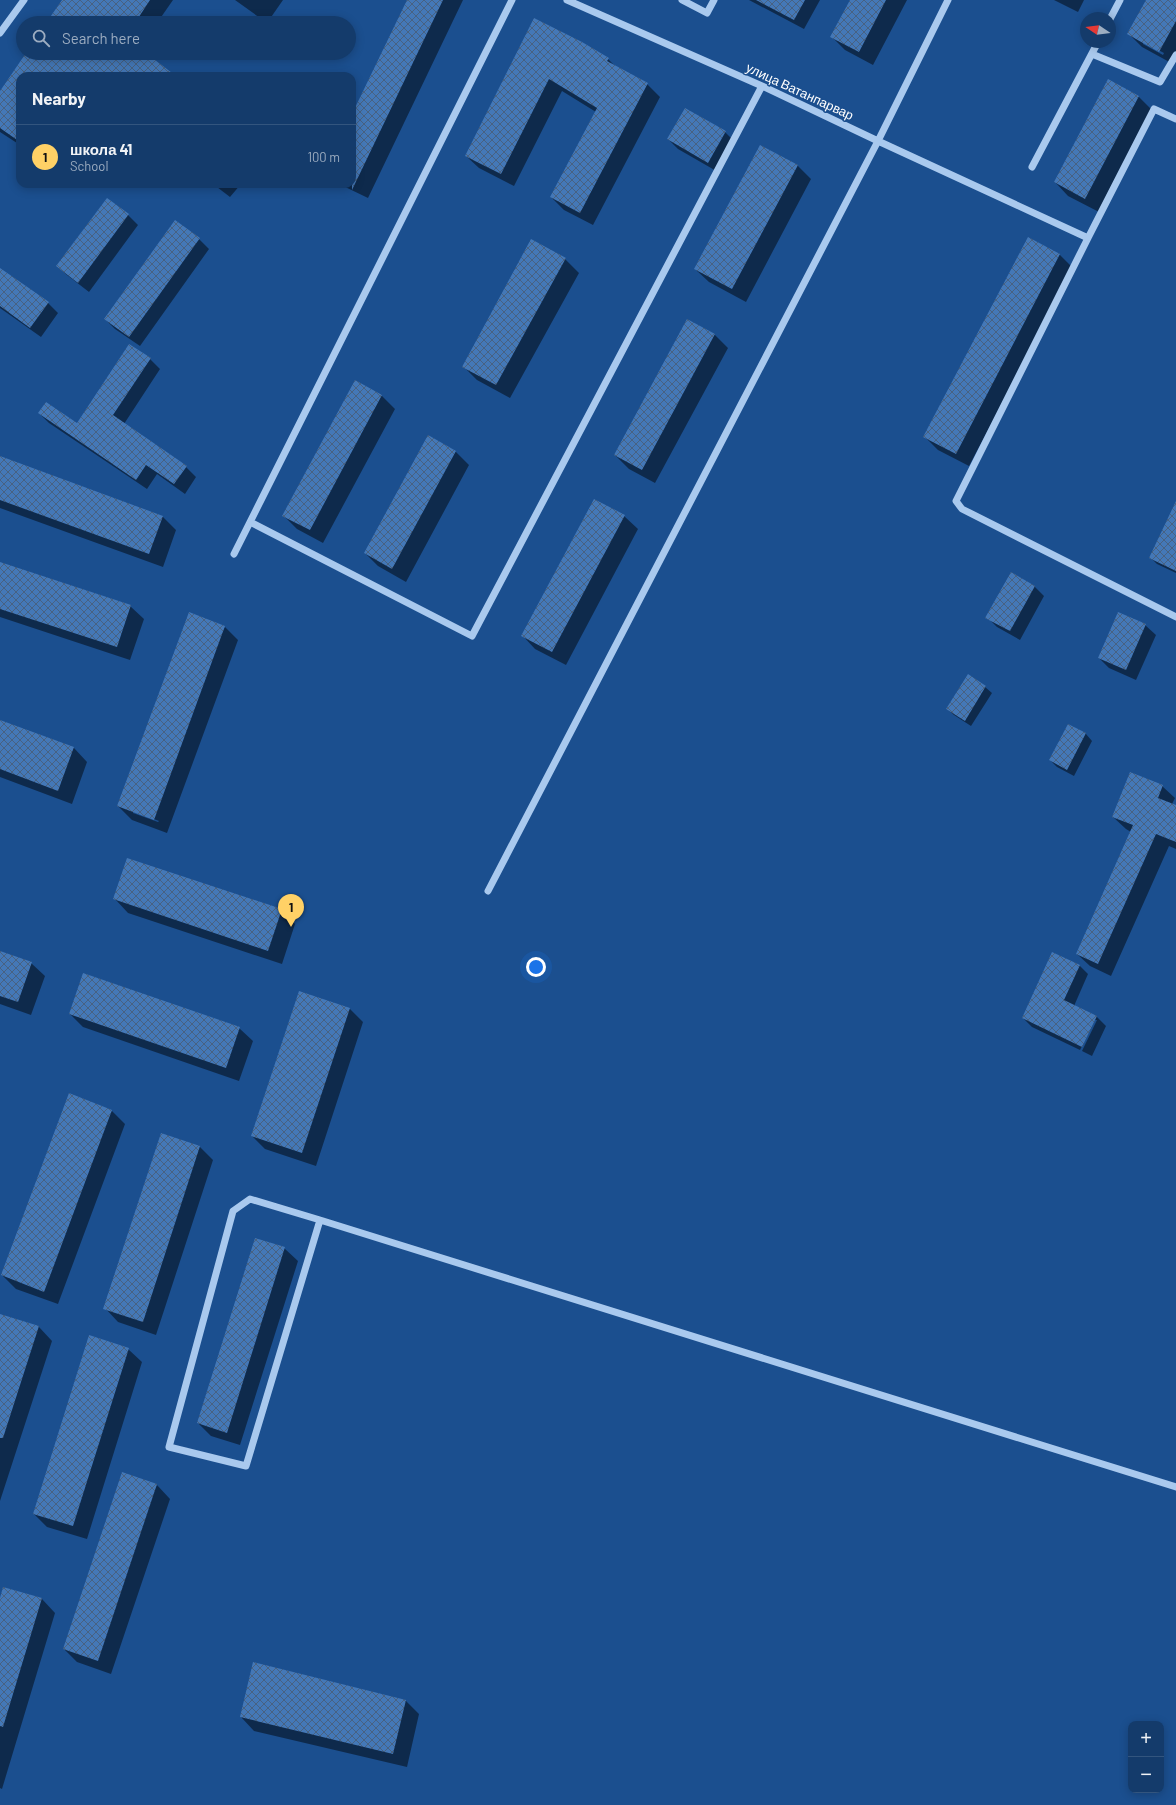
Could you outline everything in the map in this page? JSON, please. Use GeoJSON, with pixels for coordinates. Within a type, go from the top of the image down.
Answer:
{"type":"FeatureCollection","features":[{"type":"Feature","properties":{"kind":"street"},"geometry":{"type":"LineString","coordinates":[[0,33],[24,0]]}},
{"type":"Feature","properties":{"kind":"street"},"geometry":{"type":"LineString","coordinates":[[234,554],[512,0]]}},
{"type":"Feature","properties":{"kind":"street","name":"улица Ватанпарвар"},"geometry":{"type":"LineString","coordinates":[[567,0],[762,86],[1088,238]]}},
{"type":"Feature","properties":{"kind":"street"},"geometry":{"type":"LineString","coordinates":[[682,0],[707,13],[714,0]]}},
{"type":"Feature","properties":{"kind":"street"},"geometry":{"type":"LineString","coordinates":[[488,890],[878,141],[948,0]]}},
{"type":"Feature","properties":{"kind":"street"},"geometry":{"type":"LineString","coordinates":[[1114,12],[1120,0]]}},
{"type":"Feature","properties":{"kind":"street"},"geometry":{"type":"LineString","coordinates":[[1032,166],[1095,48]]}},
{"type":"Feature","properties":{"kind":"street"},"geometry":{"type":"LineString","coordinates":[[1092,54],[1160,82],[1176,55]]}},
{"type":"Feature","properties":{"kind":"street"},"geometry":{"type":"LineString","coordinates":[[250,522],[472,636],[762,86]]}},
{"type":"Feature","properties":{"kind":"street"},"geometry":{"type":"LineString","coordinates":[[1176,119],[1154,109],[956,502],[962,509],[1176,617]]}},
{"type":"Feature","properties":{"kind":"street"},"geometry":{"type":"LineString","coordinates":[[320,1220],[246,1466],[169,1447],[233,1211],[250,1199],[320,1220],[1176,1487]]}},
{"type":"Feature","properties":{"kind":"building"},"geometry":{"type":"Polygon","coordinates":[[[62,0],[150,0],[140,16],[51,16],[62,0]]]}},
{"type":"Feature","properties":{"kind":"building"},"geometry":{"type":"Polygon","coordinates":[[[407,0],[443,0],[356,182],[356,106],[407,0]]]}},
{"type":"Feature","properties":{"kind":"building"},"geometry":{"type":"Polygon","coordinates":[[[756,0],[805,0],[794,20],[756,0]]]}},
{"type":"Feature","properties":{"kind":"building"},"geometry":{"type":"Polygon","coordinates":[[[850,0],[886,0],[859,52],[830,37],[850,0]]]}},
{"type":"Feature","properties":{"kind":"building"},"geometry":{"type":"Polygon","coordinates":[[[1146,0],[1176,0],[1176,21],[1159,52],[1127,34],[1146,0]]]}},
{"type":"Feature","properties":{"kind":"building"},"geometry":{"type":"Polygon","coordinates":[[[534,18],[582,42],[609,58],[607,61],[648,83],[580,213],[550,197],[597,108],[549,79],[501,174],[465,156],[534,18]]]}},
{"type":"Feature","properties":{"kind":"building"},"geometry":{"type":"Polygon","coordinates":[[[21,60],[155,60],[171,72],[16,72],[16,139],[0,128],[0,91],[21,60]]]}},
{"type":"Feature","properties":{"kind":"building"},"geometry":{"type":"Polygon","coordinates":[[[1108,79],[1139,96],[1085,199],[1054,182],[1108,79]]]}},
{"type":"Feature","properties":{"kind":"building"},"geometry":{"type":"Polygon","coordinates":[[[685,108],[726,131],[708,163],[667,139],[685,108]]]}},
{"type":"Feature","properties":{"kind":"building"},"geometry":{"type":"Polygon","coordinates":[[[760,145],[798,165],[732,289],[694,269],[760,145]]]}},
{"type":"Feature","properties":{"kind":"building"},"geometry":{"type":"Polygon","coordinates":[[[107,198],[129,214],[78,283],[56,266],[107,198]]]}},
{"type":"Feature","properties":{"kind":"building"},"geometry":{"type":"Polygon","coordinates":[[[175,220],[200,238],[129,337],[104,319],[175,220]]]}},
{"type":"Feature","properties":{"kind":"building"},"geometry":{"type":"Polygon","coordinates":[[[1028,237],[1060,254],[956,454],[923,437],[1028,237]]]}},
{"type":"Feature","properties":{"kind":"building"},"geometry":{"type":"Polygon","coordinates":[[[531,239],[566,258],[496,385],[462,367],[531,239]]]}},
{"type":"Feature","properties":{"kind":"building"},"geometry":{"type":"Polygon","coordinates":[[[0,268],[49,302],[30,328],[0,306],[0,268]]]}},
{"type":"Feature","properties":{"kind":"building"},"geometry":{"type":"Polygon","coordinates":[[[687,319],[715,334],[642,470],[614,455],[687,319]]]}},
{"type":"Feature","properties":{"kind":"building"},"geometry":{"type":"Polygon","coordinates":[[[129,344],[151,358],[113,415],[187,466],[174,484],[146,465],[136,480],[38,413],[46,402],[77,423],[129,344]]]}},
{"type":"Feature","properties":{"kind":"building"},"geometry":{"type":"Polygon","coordinates":[[[355,380],[382,395],[310,530],[282,516],[355,380]]]}},
{"type":"Feature","properties":{"kind":"building"},"geometry":{"type":"Polygon","coordinates":[[[428,435],[456,451],[392,569],[364,553],[428,435]]]}},
{"type":"Feature","properties":{"kind":"building"},"geometry":{"type":"Polygon","coordinates":[[[0,456],[163,516],[149,554],[0,500],[0,456]]]}},
{"type":"Feature","properties":{"kind":"building"},"geometry":{"type":"Polygon","coordinates":[[[594,499],[625,515],[552,652],[521,636],[594,499]]]}},
{"type":"Feature","properties":{"kind":"building"},"geometry":{"type":"Polygon","coordinates":[[[1176,501],[1176,571],[1149,558],[1176,501]]]}},
{"type":"Feature","properties":{"kind":"building"},"geometry":{"type":"Polygon","coordinates":[[[0,562],[131,605],[117,647],[0,609],[0,562]]]}},
{"type":"Feature","properties":{"kind":"building"},"geometry":{"type":"Polygon","coordinates":[[[1011,572],[1035,586],[1010,631],[985,618],[1011,572]]]}},
{"type":"Feature","properties":{"kind":"building"},"geometry":{"type":"Polygon","coordinates":[[[189,612],[225,626],[154,820],[117,806],[189,612]]]}},
{"type":"Feature","properties":{"kind":"building"},"geometry":{"type":"Polygon","coordinates":[[[1118,612],[1146,624],[1126,670],[1098,658],[1118,612]]]}},
{"type":"Feature","properties":{"kind":"building"},"geometry":{"type":"Polygon","coordinates":[[[968,674],[986,686],[965,721],[946,709],[968,674]]]}},
{"type":"Feature","properties":{"kind":"building"},"geometry":{"type":"Polygon","coordinates":[[[0,720],[74,747],[58,791],[0,769],[0,720]]]}},
{"type":"Feature","properties":{"kind":"building"},"geometry":{"type":"Polygon","coordinates":[[[1068,724],[1086,733],[1067,770],[1049,760],[1068,724]]]}},
{"type":"Feature","properties":{"kind":"building"},"geometry":{"type":"Polygon","coordinates":[[[1130,772],[1163,785],[1158,798],[1176,805],[1176,842],[1156,834],[1098,964],[1076,954],[1133,825],[1112,817],[1130,772]]]}},
{"type":"Feature","properties":{"kind":"building"},"geometry":{"type":"Polygon","coordinates":[[[127,858],[282,909],[268,951],[113,899],[127,858]]]}},
{"type":"Feature","properties":{"kind":"building"},"geometry":{"type":"Polygon","coordinates":[[[0,951],[32,962],[18,1002],[0,996],[0,951]]]}},
{"type":"Feature","properties":{"kind":"building"},"geometry":{"type":"Polygon","coordinates":[[[1052,952],[1080,965],[1064,1000],[1097,1016],[1082,1047],[1022,1018],[1052,952]]]}},
{"type":"Feature","properties":{"kind":"building"},"geometry":{"type":"Polygon","coordinates":[[[83,973],[240,1027],[226,1068],[69,1014],[83,973]]]}},
{"type":"Feature","properties":{"kind":"building"},"geometry":{"type":"Polygon","coordinates":[[[299,991],[350,1008],[302,1153],[251,1136],[299,991]]]}},
{"type":"Feature","properties":{"kind":"building"},"geometry":{"type":"Polygon","coordinates":[[[69,1093],[112,1110],[44,1292],[1,1275],[69,1093]]]}},
{"type":"Feature","properties":{"kind":"building"},"geometry":{"type":"Polygon","coordinates":[[[161,1133],[200,1146],[143,1322],[103,1309],[161,1133]]]}},
{"type":"Feature","properties":{"kind":"building"},"geometry":{"type":"Polygon","coordinates":[[[255,1238],[285,1247],[227,1433],[197,1423],[255,1238]]]}},
{"type":"Feature","properties":{"kind":"building"},"geometry":{"type":"Polygon","coordinates":[[[0,1314],[39,1326],[3,1438],[0,1438],[0,1314]]]}},
{"type":"Feature","properties":{"kind":"building"},"geometry":{"type":"Polygon","coordinates":[[[89,1335],[129,1348],[73,1526],[33,1514],[89,1335]]]}},
{"type":"Feature","properties":{"kind":"building"},"geometry":{"type":"Polygon","coordinates":[[[122,1472],[157,1484],[98,1661],[63,1649],[122,1472]]]}},
{"type":"Feature","properties":{"kind":"building"},"geometry":{"type":"Polygon","coordinates":[[[3,1587],[42,1598],[3,1727],[0,1726],[0,1598],[3,1587]]]}},
{"type":"Feature","properties":{"kind":"building"},"geometry":{"type":"Polygon","coordinates":[[[253,1662],[406,1700],[393,1754],[240,1717],[253,1662]]]}},
{"type":"Feature","properties":{"kind":"place","name":"школа 41"},"geometry":{"type":"Point","coordinates":[291,927]}}]}
